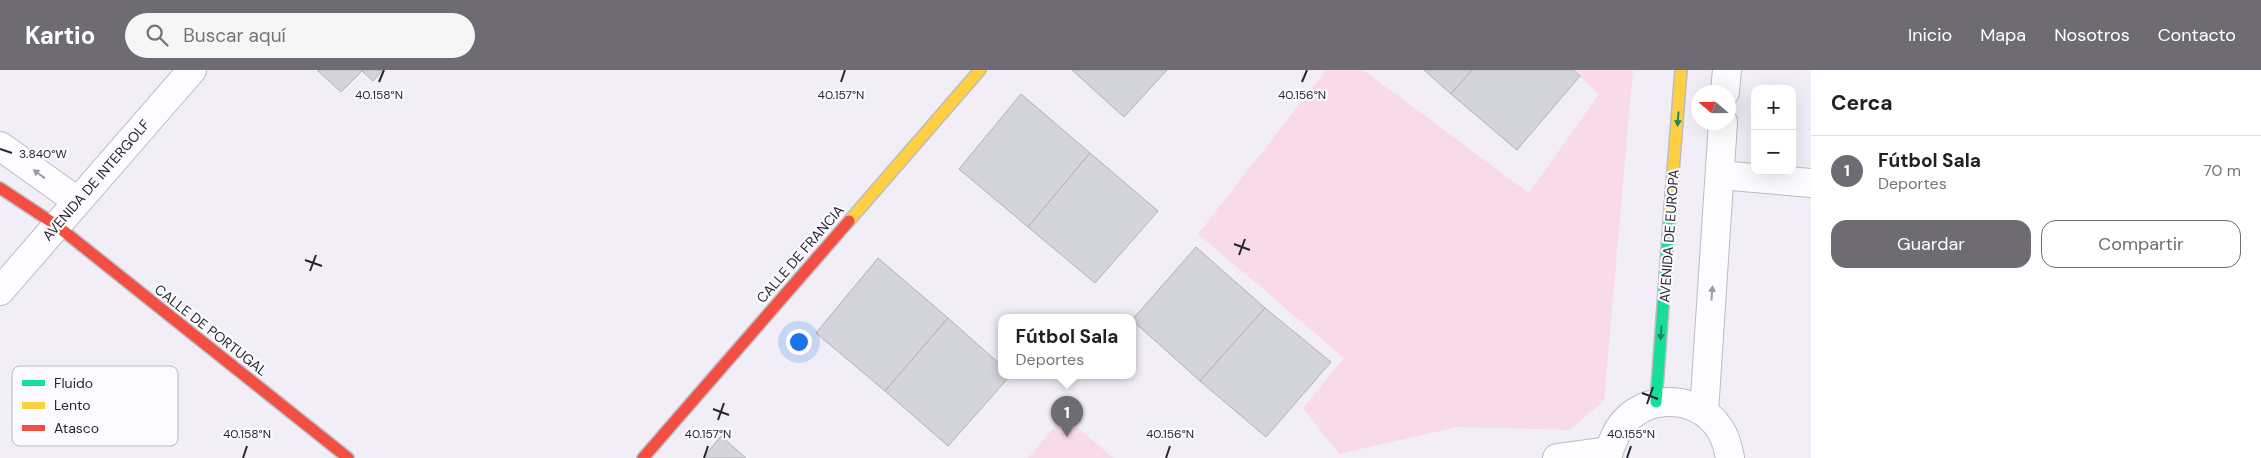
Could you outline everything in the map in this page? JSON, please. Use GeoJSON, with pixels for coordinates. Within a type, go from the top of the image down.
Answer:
{"type":"FeatureCollection","features":[{"type":"Feature","properties":{"kind":"street","name":"AVENIDA DE INTERGOLF"},"geometry":{"type":"LineString","coordinates":[[0,291],[192,70]]}},
{"type":"Feature","properties":{"kind":"street","name":"CALLE DE FRANCIA"},"geometry":{"type":"LineString","coordinates":[[643,458],[980,70]]}},
{"type":"Feature","properties":{"kind":"street","name":"AVENIDA DE EUROPA"},"geometry":{"type":"LineString","coordinates":[[1656,402],[1681,70]]}},
{"type":"Feature","properties":{"kind":"street"},"geometry":{"type":"LineString","coordinates":[[1726,85],[1727,70]]}},
{"type":"Feature","properties":{"kind":"street"},"geometry":{"type":"LineString","coordinates":[[1704,412],[1723,130]]}},
{"type":"Feature","properties":{"kind":"street"},"geometry":{"type":"LineString","coordinates":[[0,146],[77,201]]}},
{"type":"Feature","properties":{"kind":"street"},"geometry":{"type":"LineString","coordinates":[[1720,175],[1811,182]]}},
{"type":"Feature","properties":{"kind":"street","name":"CALLE DE PORTUGAL"},"geometry":{"type":"LineString","coordinates":[[0,188],[56,225],[348,458]]}},
{"type":"Feature","properties":{"kind":"street"},"geometry":{"type":"LineString","coordinates":[[1557,458],[1608,455],[1620,425],[1636,410],[1656,402],[1677,401],[1704,412],[1720,427],[1726,439],[1730,458]]}},
{"type":"Feature","properties":{"kind":"shaded area"},"geometry":{"type":"Polygon","coordinates":[[[1326,70],[1363,70],[1529,193],[1599,94],[1573,70],[1633,70],[1604,401],[1570,430],[1457,427],[1339,454],[1303,408],[1344,358],[1198,234],[1326,70]]]}},
{"type":"Feature","properties":{"kind":"shaded area"},"geometry":{"type":"Polygon","coordinates":[[[1064,416],[1113,458],[1028,458],[1064,416]]]}},
{"type":"Feature","properties":{"kind":"building"},"geometry":{"type":"Polygon","coordinates":[[[317,70],[383,70],[373,81],[362,71],[341,92],[317,70]]]}},
{"type":"Feature","properties":{"kind":"building"},"geometry":{"type":"Polygon","coordinates":[[[1072,70],[1167,70],[1124,117],[1072,70]]]}},
{"type":"Feature","properties":{"kind":"building"},"geometry":{"type":"Polygon","coordinates":[[[1424,70],[1472,70],[1451,94],[1424,70]]]}},
{"type":"Feature","properties":{"kind":"building"},"geometry":{"type":"Polygon","coordinates":[[[1472,70],[1573,70],[1580,76],[1517,150],[1451,94],[1472,70]]]}},
{"type":"Feature","properties":{"kind":"building"},"geometry":{"type":"Polygon","coordinates":[[[1021,94],[1090,153],[1028,227],[959,169],[1021,94]]]}},
{"type":"Feature","properties":{"kind":"building"},"geometry":{"type":"Polygon","coordinates":[[[1090,153],[1158,211],[1095,283],[1028,227],[1090,153]]]}},
{"type":"Feature","properties":{"kind":"building"},"geometry":{"type":"Polygon","coordinates":[[[1196,247],[1265,308],[1200,381],[1136,324],[1136,315],[1196,247]]]}},
{"type":"Feature","properties":{"kind":"building"},"geometry":{"type":"Polygon","coordinates":[[[878,258],[948,318],[885,391],[816,333],[878,258]]]}},
{"type":"Feature","properties":{"kind":"building"},"geometry":{"type":"Polygon","coordinates":[[[1265,308],[1331,362],[1266,437],[1200,381],[1265,308]]]}},
{"type":"Feature","properties":{"kind":"building"},"geometry":{"type":"Polygon","coordinates":[[[948,318],[998,362],[998,379],[1007,379],[948,446],[885,391],[948,318]]]}},
{"type":"Feature","properties":{"kind":"building"},"geometry":{"type":"Polygon","coordinates":[[[721,436],[746,458],[703,458],[721,436]]]}},
{"type":"Feature","properties":{"kind":"traffic: fast"},"geometry":{"type":"LineString","coordinates":[[1656,402],[1670,210]]}},
{"type":"Feature","properties":{"kind":"traffic: slow"},"geometry":{"type":"LineString","coordinates":[[849,221],[980,70]]}},
{"type":"Feature","properties":{"kind":"traffic: slow"},"geometry":{"type":"LineString","coordinates":[[1670,210],[1681,70]]}},
{"type":"Feature","properties":{"kind":"traffic: jam"},"geometry":{"type":"LineString","coordinates":[[0,188],[56,225],[348,458]]}},
{"type":"Feature","properties":{"kind":"traffic: jam"},"geometry":{"type":"LineString","coordinates":[[643,458],[849,221]]}},
{"type":"Feature","properties":{"kind":"place","name":"Fútbol Sala"},"geometry":{"type":"Point","coordinates":[1067,437]}}]}
